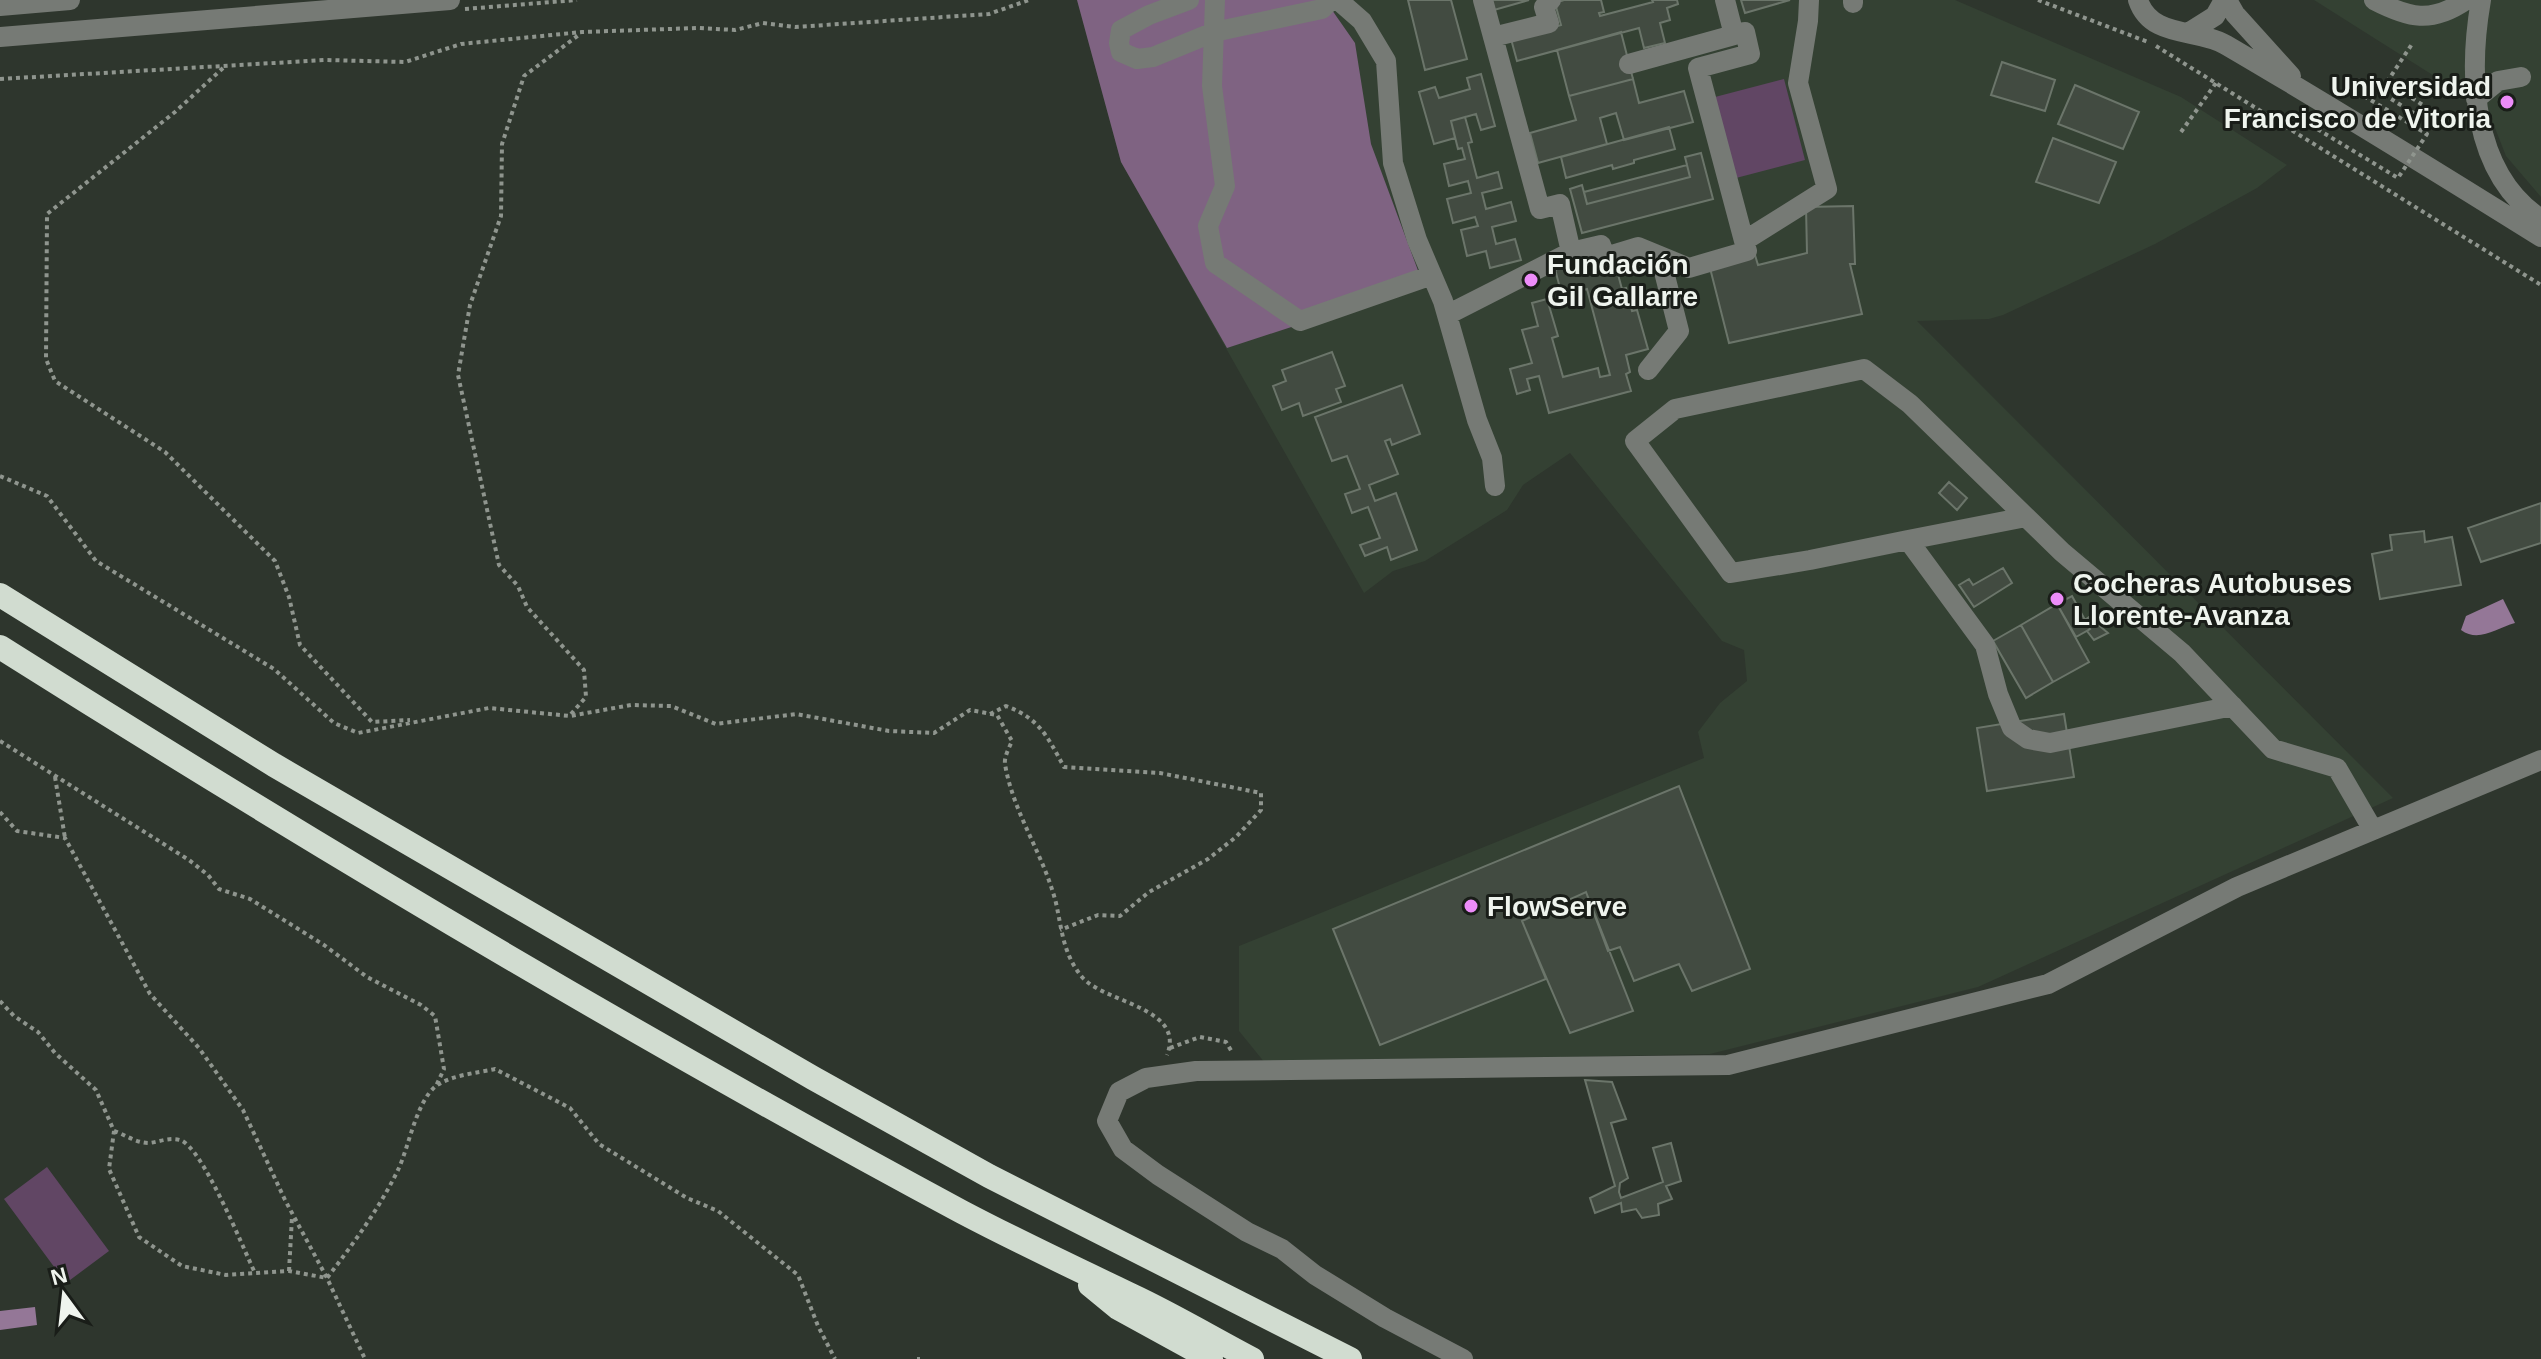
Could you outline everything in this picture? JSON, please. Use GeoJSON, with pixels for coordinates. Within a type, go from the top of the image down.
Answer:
{"type":"FeatureCollection","features":[{"type":"Feature","properties":{"kind":"highway"},"geometry":{"type":"LineString","coordinates":[[0,595],[274,765],[813,1078],[989,1176],[1350,1359]]}},
{"type":"Feature","properties":{"kind":"highway"},"geometry":{"type":"LineString","coordinates":[[0,647],[485,943],[796,1120],[1070,1268],[1132,1295],[1252,1359]]}},
{"type":"Feature","properties":{"kind":"highway"},"geometry":{"type":"LineString","coordinates":[[1070,1268],[1118,1308],[1211,1359]]}},
{"type":"Feature","properties":{"kind":"street"},"geometry":{"type":"LineString","coordinates":[[0,6],[70,0]]}},
{"type":"Feature","properties":{"kind":"street"},"geometry":{"type":"LineString","coordinates":[[0,37],[372,3],[450,0]]}},
{"type":"Feature","properties":{"kind":"street"},"geometry":{"type":"LineString","coordinates":[[1189,0],[1149,15],[1121,30],[1121,52],[1137,59],[1153,57],[1214,32],[1322,9],[1331,0]]}},
{"type":"Feature","properties":{"kind":"street"},"geometry":{"type":"LineString","coordinates":[[1215,0],[1212,86],[1225,186],[1208,226],[1215,263],[1300,321],[1432,275]]}},
{"type":"Feature","properties":{"kind":"street"},"geometry":{"type":"LineString","coordinates":[[1338,0],[1362,21],[1386,61],[1393,163],[1417,240],[1447,315],[1477,420],[1492,458],[1495,486]]}},
{"type":"Feature","properties":{"kind":"street"},"geometry":{"type":"LineString","coordinates":[[1483,0],[1540,209],[1560,204],[1571,252]]}},
{"type":"Feature","properties":{"kind":"street"},"geometry":{"type":"LineString","coordinates":[[1493,37],[1549,23],[1544,7],[1551,0]]}},
{"type":"Feature","properties":{"kind":"street"},"geometry":{"type":"LineString","coordinates":[[1725,0],[1734,35]]}},
{"type":"Feature","properties":{"kind":"street"},"geometry":{"type":"LineString","coordinates":[[1744,241],[1827,189],[1798,83],[1809,0]]}},
{"type":"Feature","properties":{"kind":"street"},"geometry":{"type":"LineString","coordinates":[[2138,0],[2141,9],[2159,26],[2219,41],[2541,237]]}},
{"type":"Feature","properties":{"kind":"street"},"geometry":{"type":"LineString","coordinates":[[2188,33],[2215,16],[2226,0],[2304,90]]}},
{"type":"Feature","properties":{"kind":"street"},"geometry":{"type":"LineString","coordinates":[[2374,0],[2402,14],[2420,17],[2453,9],[2466,0]]}},
{"type":"Feature","properties":{"kind":"street"},"geometry":{"type":"LineString","coordinates":[[2481,0],[2476,99],[2480,128],[2500,174],[2514,195],[2541,219]]}},
{"type":"Feature","properties":{"kind":"street"},"geometry":{"type":"LineString","coordinates":[[1629,64],[1691,42],[1745,32],[1750,54],[1695,68]]}},
{"type":"Feature","properties":{"kind":"street"},"geometry":{"type":"LineString","coordinates":[[2476,99],[2512,78],[2487,62],[2477,40]]}},
{"type":"Feature","properties":{"kind":"street"},"geometry":{"type":"LineString","coordinates":[[1447,315],[1571,252],[1601,245],[1605,257],[1638,247],[1689,268],[1747,251],[1695,68],[1691,42]]}},
{"type":"Feature","properties":{"kind":"street"},"geometry":{"type":"LineString","coordinates":[[1648,370],[1679,331],[1660,256]]}},
{"type":"Feature","properties":{"kind":"street"},"geometry":{"type":"LineString","coordinates":[[2026,517],[1731,573],[1635,441],[1675,409],[1864,369],[1910,404],[2062,552],[2182,653],[2273,749],[2337,768],[2373,830]]}},
{"type":"Feature","properties":{"kind":"street"},"geometry":{"type":"LineString","coordinates":[[1908,540],[1985,645],[1998,694],[2012,728],[2028,739],[2050,743],[2233,706]]}},
{"type":"Feature","properties":{"kind":"street"},"geometry":{"type":"LineString","coordinates":[[1463,1359],[1385,1318],[1326,1282],[1282,1249],[1247,1232],[1123,1149],[1107,1121],[1119,1092],[1146,1078],[1196,1071],[1728,1065],[2048,984],[2237,887],[2541,760]]}},
{"type":"Feature","properties":{"kind":"path"},"geometry":{"type":"LineString","coordinates":[[0,79],[325,60],[405,62],[461,44],[582,32],[698,28],[735,30],[763,23],[795,27],[989,14],[1029,0]]}},
{"type":"Feature","properties":{"kind":"path"},"geometry":{"type":"LineString","coordinates":[[2038,0],[2151,43],[2541,285]]}},
{"type":"Feature","properties":{"kind":"path"},"geometry":{"type":"LineString","coordinates":[[570,716],[586,697],[584,670],[527,607],[518,586],[499,565],[458,375],[470,305],[501,216],[502,144],[524,76],[582,32]]}},
{"type":"Feature","properties":{"kind":"path"},"geometry":{"type":"LineString","coordinates":[[2284,125],[2292,113],[2398,178],[2427,134],[2354,90],[2360,80],[2422,118],[2429,109],[2387,82],[2412,44]]}},
{"type":"Feature","properties":{"kind":"path"},"geometry":{"type":"LineString","coordinates":[[224,66],[175,112],[47,214],[46,359],[55,381],[165,452],[275,561],[289,597],[300,645],[372,722],[423,720]]}},
{"type":"Feature","properties":{"kind":"path"},"geometry":{"type":"LineString","coordinates":[[2181,132],[2216,83]]}},
{"type":"Feature","properties":{"kind":"path"},"geometry":{"type":"LineString","coordinates":[[0,476],[47,496],[96,561],[274,669],[334,723],[358,733],[489,708],[570,716],[631,705],[671,706],[716,724],[796,714],[889,731],[934,733],[970,710],[997,715],[1012,741],[1004,761],[1056,903],[1065,950],[1083,979],[1116,999],[1151,1012],[1167,1028],[1170,1048],[1159,1076]]}},
{"type":"Feature","properties":{"kind":"path"},"geometry":{"type":"LineString","coordinates":[[990,714],[1006,706],[1029,715],[1048,738],[1064,767],[1160,773],[1261,793],[1261,810],[1236,837],[1208,859],[1149,892],[1120,916],[1098,915],[1060,930]]}},
{"type":"Feature","properties":{"kind":"path"},"geometry":{"type":"LineString","coordinates":[[0,741],[189,860],[208,875],[219,889],[250,899],[324,945],[367,977],[421,1005],[435,1016],[444,1069],[422,1106],[398,1170],[361,1233],[327,1278]]}},
{"type":"Feature","properties":{"kind":"path"},"geometry":{"type":"LineString","coordinates":[[55,777],[65,838],[150,994],[199,1048],[243,1110],[365,1359]]}},
{"type":"Feature","properties":{"kind":"path"},"geometry":{"type":"LineString","coordinates":[[0,812],[17,831],[65,838]]}},
{"type":"Feature","properties":{"kind":"path"},"geometry":{"type":"LineString","coordinates":[[0,1001],[14,1016],[38,1032],[55,1053],[96,1090],[114,1131],[109,1169],[139,1237],[182,1266],[226,1275],[289,1271],[327,1278]]}},
{"type":"Feature","properties":{"kind":"path"},"geometry":{"type":"LineString","coordinates":[[1170,1048],[1200,1037],[1226,1042],[1244,1070]]}},
{"type":"Feature","properties":{"kind":"path"},"geometry":{"type":"LineString","coordinates":[[436,1087],[459,1077],[495,1069],[570,1108],[599,1144],[687,1198],[718,1211],[798,1275],[835,1359]]}},
{"type":"Feature","properties":{"kind":"path"},"geometry":{"type":"LineString","coordinates":[[114,1131],[148,1143],[181,1140],[192,1148],[214,1185],[255,1273]]}},
{"type":"Feature","properties":{"kind":"path"},"geometry":{"type":"LineString","coordinates":[[289,1271],[292,1215]]}},
{"type":"Feature","properties":{"kind":"shaded area"},"geometry":{"type":"Polygon","coordinates":[[[1077,0],[1955,0],[2181,97],[2287,165],[2257,188],[2155,244],[2003,315],[1989,319],[1917,321],[2393,798],[1978,987],[1710,1054],[1265,1063],[1239,1031],[1239,946],[1704,758],[1698,732],[1720,703],[1747,681],[1744,650],[1722,641],[1570,453],[1523,485],[1507,510],[1425,561],[1393,571],[1364,593],[1121,162],[1077,0]]]}},
{"type":"Feature","properties":{"kind":"shaded area"},"geometry":{"type":"Polygon","coordinates":[[[1077,0],[1325,0],[1355,43],[1371,144],[1423,284],[1227,348],[1121,162],[1077,0]]]}},
{"type":"Feature","properties":{"kind":"shaded area","name":"Universidad Francisco de Vitoria"},"geometry":{"type":"Polygon","coordinates":[[[2314,0],[2541,0],[2541,197],[2506,156],[2495,128],[2469,98],[2314,0]]]}},
{"type":"Feature","properties":{"kind":"shaded area"},"geometry":{"type":"Polygon","coordinates":[[[1784,79],[1805,160],[1736,178],[1715,97],[1784,79]]]}},
{"type":"Feature","properties":{"kind":"shaded area"},"geometry":{"type":"Polygon","coordinates":[[[2503,599],[2515,623],[2481,635],[2461,630],[2466,616],[2503,599]]]}},
{"type":"Feature","properties":{"kind":"shaded area"},"geometry":{"type":"Polygon","coordinates":[[[47,1167],[109,1251],[66,1283],[4,1199],[47,1167]]]}},
{"type":"Feature","properties":{"kind":"shaded area"},"geometry":{"type":"Polygon","coordinates":[[[35,1307],[37,1325],[0,1330],[0,1311],[35,1307]]]}},
{"type":"Feature","properties":{"kind":"building"},"geometry":{"type":"Polygon","coordinates":[[[1408,0],[1451,0],[1467,59],[1425,70],[1408,0]]]}},
{"type":"Feature","properties":{"kind":"building"},"geometry":{"type":"Polygon","coordinates":[[[1492,0],[1529,0],[1494,10],[1492,0]]]}},
{"type":"Feature","properties":{"kind":"building"},"geometry":{"type":"Polygon","coordinates":[[[1564,0],[1601,0],[1604,12],[1599,13],[1600,16],[1652,0],[1677,0],[1678,4],[1667,8],[1670,20],[1660,23],[1665,43],[1644,48],[1639,28],[1517,61],[1511,39],[1561,25],[1555,3],[1564,0]]]}},
{"type":"Feature","properties":{"kind":"building"},"geometry":{"type":"Polygon","coordinates":[[[1741,0],[1790,0],[1745,13],[1741,0]]]}},
{"type":"Feature","properties":{"kind":"building"},"geometry":{"type":"Polygon","coordinates":[[[1621,32],[1633,79],[1569,96],[1557,50],[1621,32]]]}},
{"type":"Feature","properties":{"kind":"building"},"geometry":{"type":"Polygon","coordinates":[[[2002,62],[2055,80],[2045,111],[1991,95],[2002,62]]]}},
{"type":"Feature","properties":{"kind":"building"},"geometry":{"type":"Polygon","coordinates":[[[1481,74],[1495,126],[1481,130],[1476,114],[1451,121],[1455,138],[1434,144],[1419,92],[1435,87],[1439,98],[1470,89],[1467,78],[1481,74]]]}},
{"type":"Feature","properties":{"kind":"building"},"geometry":{"type":"Polygon","coordinates":[[[1633,79],[1639,103],[1684,91],[1693,122],[1624,140],[1616,113],[1600,118],[1607,144],[1538,163],[1530,133],[1576,120],[1569,96],[1633,79]]]}},
{"type":"Feature","properties":{"kind":"building"},"geometry":{"type":"Polygon","coordinates":[[[2075,85],[2139,112],[2123,149],[2058,124],[2075,85]]]}},
{"type":"Feature","properties":{"kind":"building"},"geometry":{"type":"Polygon","coordinates":[[[1465,117],[1477,178],[1498,172],[1502,188],[1482,193],[1486,209],[1511,202],[1516,221],[1492,227],[1496,244],[1515,239],[1521,260],[1490,268],[1486,251],[1467,256],[1461,230],[1478,226],[1475,217],[1453,223],[1447,199],[1471,193],[1468,181],[1449,186],[1444,164],[1465,159],[1462,148],[1458,149],[1451,121],[1465,117]]]}},
{"type":"Feature","properties":{"kind":"building"},"geometry":{"type":"Polygon","coordinates":[[[1669,127],[1675,149],[1613,169],[1612,165],[1566,178],[1561,157],[1669,127]]]}},
{"type":"Feature","properties":{"kind":"building"},"geometry":{"type":"Polygon","coordinates":[[[2053,138],[2116,162],[2099,203],[2036,182],[2053,138]]]}},
{"type":"Feature","properties":{"kind":"building"},"geometry":{"type":"Polygon","coordinates":[[[1701,153],[1713,199],[1582,233],[1570,189],[1582,185],[1587,204],[1690,177],[1685,157],[1701,153]]]}},
{"type":"Feature","properties":{"kind":"building"},"geometry":{"type":"Polygon","coordinates":[[[1687,165],[1690,177],[1587,204],[1584,192],[1687,165]]]}},
{"type":"Feature","properties":{"kind":"building"},"geometry":{"type":"Polygon","coordinates":[[[1853,206],[1855,264],[1850,264],[1862,314],[1729,343],[1710,268],[1755,255],[1758,265],[1807,253],[1806,207],[1853,206]]]}},
{"type":"Feature","properties":{"kind":"building"},"geometry":{"type":"Polygon","coordinates":[[[1575,259],[1577,269],[1614,260],[1632,311],[1637,310],[1648,349],[1626,355],[1630,372],[1626,374],[1631,391],[1549,413],[1539,376],[1527,379],[1530,390],[1517,394],[1510,369],[1532,363],[1522,330],[1538,326],[1532,303],[1547,299],[1558,336],[1552,338],[1563,377],[1598,368],[1600,377],[1610,375],[1587,289],[1562,296],[1554,265],[1575,259]]]}},
{"type":"Feature","properties":{"kind":"building"},"geometry":{"type":"Polygon","coordinates":[[[1332,352],[1345,386],[1336,389],[1341,402],[1303,416],[1299,403],[1282,410],[1273,386],[1286,381],[1282,370],[1332,352]]]}},
{"type":"Feature","properties":{"kind":"building"},"geometry":{"type":"Polygon","coordinates":[[[1402,385],[1420,434],[1392,445],[1390,439],[1385,441],[1398,474],[1369,485],[1375,501],[1396,493],[1417,550],[1391,560],[1387,547],[1365,556],[1360,545],[1380,538],[1368,507],[1352,513],[1345,494],[1360,489],[1347,456],[1332,461],[1315,417],[1402,385]]]}},
{"type":"Feature","properties":{"kind":"building"},"geometry":{"type":"Polygon","coordinates":[[[1949,482],[1967,498],[1957,510],[1939,493],[1949,482]]]}},
{"type":"Feature","properties":{"kind":"building"},"geometry":{"type":"Polygon","coordinates":[[[2541,503],[2541,543],[2481,562],[2468,528],[2541,503]]]}},
{"type":"Feature","properties":{"kind":"building"},"geometry":{"type":"Polygon","coordinates":[[[2424,531],[2425,542],[2452,537],[2461,585],[2380,599],[2372,554],[2392,550],[2390,535],[2424,531]]]}},
{"type":"Feature","properties":{"kind":"building"},"geometry":{"type":"Polygon","coordinates":[[[2003,568],[2012,583],[1974,607],[1959,585],[1969,579],[1973,585],[2003,568]]]}},
{"type":"Feature","properties":{"kind":"building"},"geometry":{"type":"Polygon","coordinates":[[[2072,596],[2090,629],[2076,637],[2057,604],[2072,596]]]}},
{"type":"Feature","properties":{"kind":"building"},"geometry":{"type":"Polygon","coordinates":[[[2057,604],[2089,662],[2053,682],[2021,625],[2057,604]]]}},
{"type":"Feature","properties":{"kind":"building"},"geometry":{"type":"Polygon","coordinates":[[[2089,617],[2108,633],[2094,640],[2087,631],[2090,629],[2085,620],[2089,617]]]}},
{"type":"Feature","properties":{"kind":"building"},"geometry":{"type":"Polygon","coordinates":[[[2021,625],[2053,682],[2026,698],[1993,641],[2021,625]]]}},
{"type":"Feature","properties":{"kind":"building"},"geometry":{"type":"Polygon","coordinates":[[[2064,714],[2074,777],[1987,791],[1977,728],[2064,714]]]}},
{"type":"Feature","properties":{"kind":"building","name":"FlowServe"},"geometry":{"type":"Polygon","coordinates":[[[1679,786],[1750,969],[1692,991],[1679,964],[1634,981],[1620,947],[1608,951],[1586,892],[1522,921],[1546,979],[1380,1045],[1333,929],[1679,786]]]}},
{"type":"Feature","properties":{"kind":"building","name":"FlowServe"},"geometry":{"type":"Polygon","coordinates":[[[1586,892],[1633,1011],[1570,1033],[1522,921],[1586,892]]]}},
{"type":"Feature","properties":{"kind":"building"},"geometry":{"type":"Polygon","coordinates":[[[1585,1080],[1612,1082],[1626,1119],[1611,1123],[1628,1178],[1620,1183],[1621,1198],[1663,1182],[1653,1148],[1671,1143],[1681,1181],[1666,1186],[1672,1199],[1658,1204],[1659,1215],[1642,1218],[1636,1209],[1622,1212],[1621,1203],[1595,1213],[1590,1198],[1615,1186],[1585,1080]]]}},
{"type":"Feature","properties":{"kind":"place","name":"Universidad Francisco de Vitoria"},"geometry":{"type":"Point","coordinates":[2507,102]}},
{"type":"Feature","properties":{"kind":"place","name":"Fundación Gil Gallarre"},"geometry":{"type":"Point","coordinates":[1531,280]}},
{"type":"Feature","properties":{"kind":"place","name":"Cocheras Autobuses Llorente-Avanza"},"geometry":{"type":"Point","coordinates":[2057,599]}},
{"type":"Feature","properties":{"kind":"place","name":"FlowServe"},"geometry":{"type":"Point","coordinates":[1471,906]}}]}
